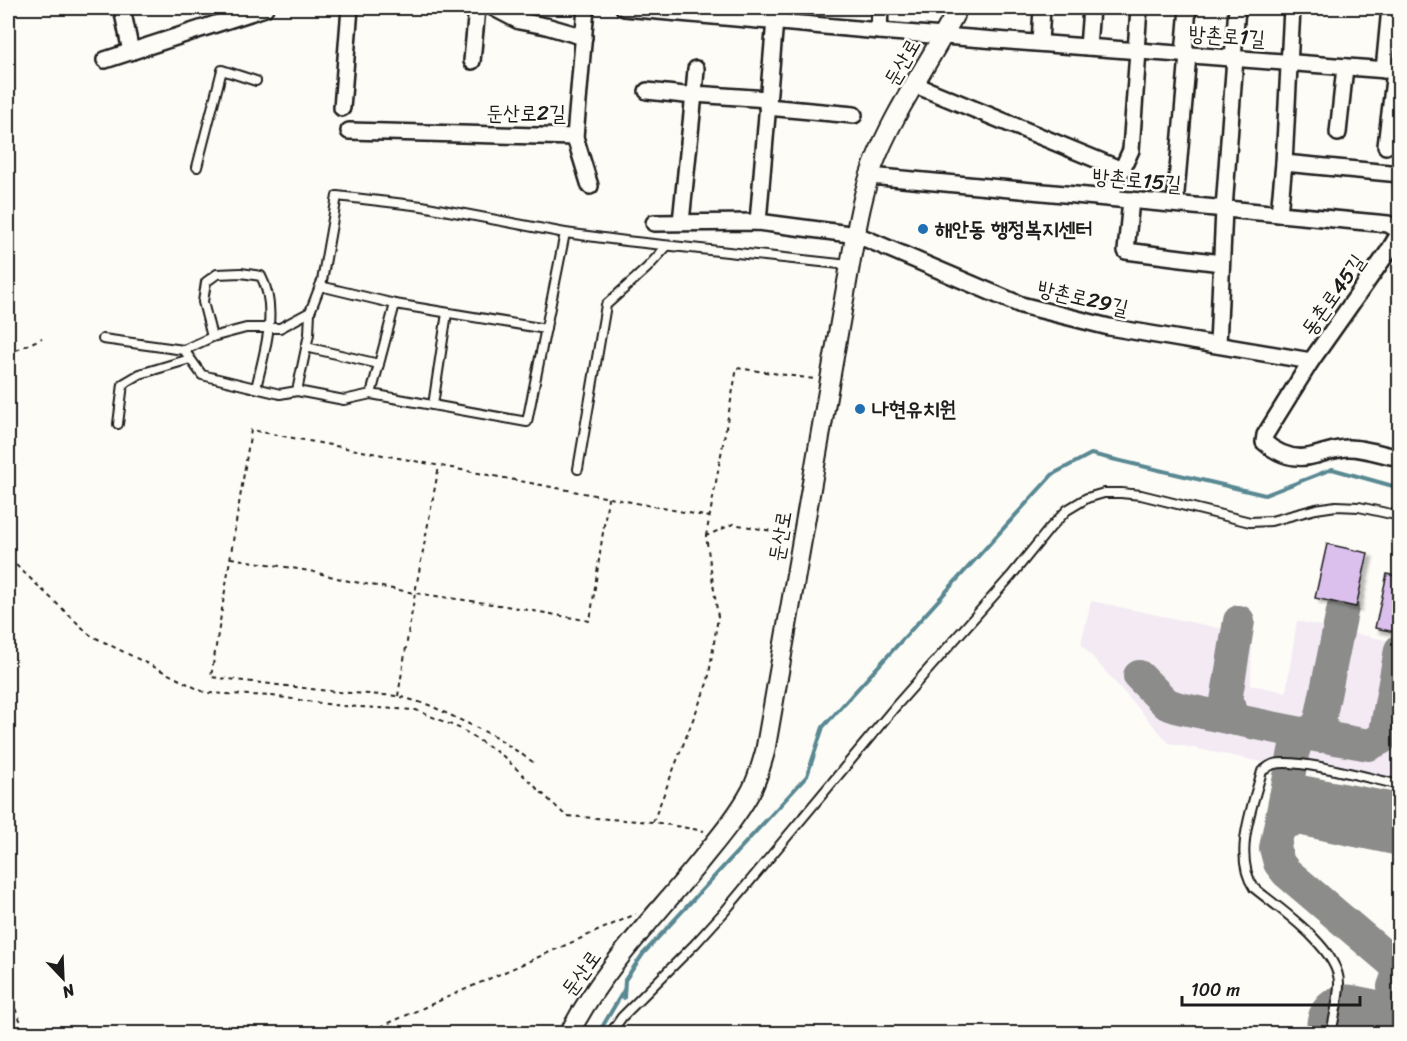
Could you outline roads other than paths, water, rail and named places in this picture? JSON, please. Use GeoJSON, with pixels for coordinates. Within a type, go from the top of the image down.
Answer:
{"type":"FeatureCollection","features":[{"type":"Feature","properties":{"kind":"street"},"geometry":{"type":"LineString","coordinates":[[122,8],[131,52]]}},
{"type":"Feature","properties":{"kind":"street"},"geometry":{"type":"LineString","coordinates":[[105,60],[265,8]]}},
{"type":"Feature","properties":{"kind":"street"},"geometry":{"type":"LineString","coordinates":[[342,108],[350,8]]}},
{"type":"Feature","properties":{"kind":"street"},"geometry":{"type":"LineString","coordinates":[[472,61],[477,8]]}},
{"type":"Feature","properties":{"kind":"street"},"geometry":{"type":"LineString","coordinates":[[494,8],[519,21],[546,26],[584,38]]}},
{"type":"Feature","properties":{"kind":"street","name":"둔산로2길"},"geometry":{"type":"LineString","coordinates":[[349,131],[574,137],[586,8]]}},
{"type":"Feature","properties":{"kind":"street"},"geometry":{"type":"LineString","coordinates":[[624,8],[775,15],[879,31],[943,36]]}},
{"type":"Feature","properties":{"kind":"street"},"geometry":{"type":"LineString","coordinates":[[879,31],[880,8]]}},
{"type":"Feature","properties":{"kind":"street","name":"둔산로"},"geometry":{"type":"LineString","coordinates":[[569,1034],[585,1004],[721,835],[751,791],[765,752],[859,214],[873,166],[913,84],[958,8]]}},
{"type":"Feature","properties":{"kind":"street"},"geometry":{"type":"LineString","coordinates":[[1040,44],[1042,8]]}},
{"type":"Feature","properties":{"kind":"street"},"geometry":{"type":"LineString","coordinates":[[1088,47],[1091,8]]}},
{"type":"Feature","properties":{"kind":"street"},"geometry":{"type":"LineString","coordinates":[[1109,198],[1131,150],[1139,8]]}},
{"type":"Feature","properties":{"kind":"street"},"geometry":{"type":"LineString","coordinates":[[1175,204],[1188,8]]}},
{"type":"Feature","properties":{"kind":"street"},"geometry":{"type":"LineString","coordinates":[[1218,345],[1237,8]]}},
{"type":"Feature","properties":{"kind":"street"},"geometry":{"type":"LineString","coordinates":[[1279,214],[1292,8]]}},
{"type":"Feature","properties":{"kind":"street"},"geometry":{"type":"LineString","coordinates":[[1386,146],[1393,71],[1390,8]]}},
{"type":"Feature","properties":{"kind":"street"},"geometry":{"type":"LineString","coordinates":[[654,223],[758,222],[775,15]]}},
{"type":"Feature","properties":{"kind":"street","name":"방촌로1길"},"geometry":{"type":"LineString","coordinates":[[943,36],[1393,71]]}},
{"type":"Feature","properties":{"kind":"street"},"geometry":{"type":"LineString","coordinates":[[1338,134],[1345,67]]}},
{"type":"Feature","properties":{"kind":"street"},"geometry":{"type":"LineString","coordinates":[[681,222],[696,69]]}},
{"type":"Feature","properties":{"kind":"street"},"geometry":{"type":"LineString","coordinates":[[913,84],[1122,170]]}},
{"type":"Feature","properties":{"kind":"street"},"geometry":{"type":"LineString","coordinates":[[647,91],[767,103],[854,115]]}},
{"type":"Feature","properties":{"kind":"street"},"geometry":{"type":"LineString","coordinates":[[574,137],[590,186]]}},
{"type":"Feature","properties":{"kind":"street"},"geometry":{"type":"LineString","coordinates":[[1284,163],[1400,174]]}},
{"type":"Feature","properties":{"kind":"street","name":"방촌로15길"},"geometry":{"type":"LineString","coordinates":[[870,176],[1388,224],[1400,231]]}},
{"type":"Feature","properties":{"kind":"street"},"geometry":{"type":"LineString","coordinates":[[1131,200],[1126,251],[1221,263]]}},
{"type":"Feature","properties":{"kind":"street","name":"방촌로29길"},"geometry":{"type":"LineString","coordinates":[[758,222],[857,235],[1021,305],[1109,327],[1311,361]]}},
{"type":"Feature","properties":{"kind":"street","name":"동촌로45길"},"geometry":{"type":"LineString","coordinates":[[1400,231],[1394,256],[1311,361],[1265,435],[1264,442],[1275,452],[1296,457],[1315,456],[1330,450],[1350,447],[1400,458]]}},
{"type":"Feature","properties":{"kind":"lane"},"geometry":{"type":"LineString","coordinates":[[197,166],[222,70],[256,81]]}},
{"type":"Feature","properties":{"kind":"lane"},"geometry":{"type":"LineString","coordinates":[[297,391],[309,334],[310,312],[320,286],[337,196],[422,206],[566,233],[850,266]]}},
{"type":"Feature","properties":{"kind":"lane"},"geometry":{"type":"LineString","coordinates":[[184,350],[202,375],[280,394],[297,391],[344,400],[371,394],[526,422],[566,233]]}},
{"type":"Feature","properties":{"kind":"lane"},"geometry":{"type":"LineString","coordinates":[[578,469],[606,305],[648,268],[667,246]]}},
{"type":"Feature","properties":{"kind":"lane"},"geometry":{"type":"LineString","coordinates":[[212,337],[203,302],[206,282],[217,274],[241,273],[261,276],[267,286],[270,328],[256,388]]}},
{"type":"Feature","properties":{"kind":"lane"},"geometry":{"type":"LineString","coordinates":[[320,286],[395,304],[546,329]]}},
{"type":"Feature","properties":{"kind":"lane"},"geometry":{"type":"LineString","coordinates":[[371,394],[395,304]]}},
{"type":"Feature","properties":{"kind":"lane"},"geometry":{"type":"LineString","coordinates":[[103,339],[184,350],[212,337],[246,328],[280,328],[310,312]]}},
{"type":"Feature","properties":{"kind":"lane"},"geometry":{"type":"LineString","coordinates":[[433,405],[447,313]]}},
{"type":"Feature","properties":{"kind":"lane"},"geometry":{"type":"LineString","coordinates":[[306,347],[379,364]]}},
{"type":"Feature","properties":{"kind":"lane"},"geometry":{"type":"LineString","coordinates":[[118,424],[123,384],[140,374],[190,359]]}},
{"type":"Feature","properties":{"kind":"lane"},"geometry":{"type":"LineString","coordinates":[[610,1034],[621,1017],[725,911],[895,707],[1067,510],[1087,498],[1104,493],[1121,493],[1140,495],[1250,522],[1271,521],[1336,506],[1359,507],[1400,516]]}},
{"type":"Feature","properties":{"kind":"lane"},"geometry":{"type":"LineString","coordinates":[[1331,1034],[1340,982],[1334,962],[1321,944],[1254,888],[1246,868],[1245,836],[1262,771],[1273,764],[1286,763],[1400,785]]}},
{"type":"Feature","properties":{"kind":"waterway"},"geometry":{"type":"LineString","coordinates":[[624,998],[625,980],[643,954],[807,776],[823,727],[1053,474],[1091,454],[1265,495],[1332,469],[1400,488]]}},
{"type":"Feature","properties":{"kind":"waterway"},"geometry":{"type":"LineString","coordinates":[[598,1034],[624,990]]}},
{"type":"Feature","properties":{"kind":"place","name":"해안동 행정복지센터"},"geometry":{"type":"Point","coordinates":[923,229]}},
{"type":"Feature","properties":{"kind":"place","name":"나현유치원"},"geometry":{"type":"Point","coordinates":[860,409]}}]}
